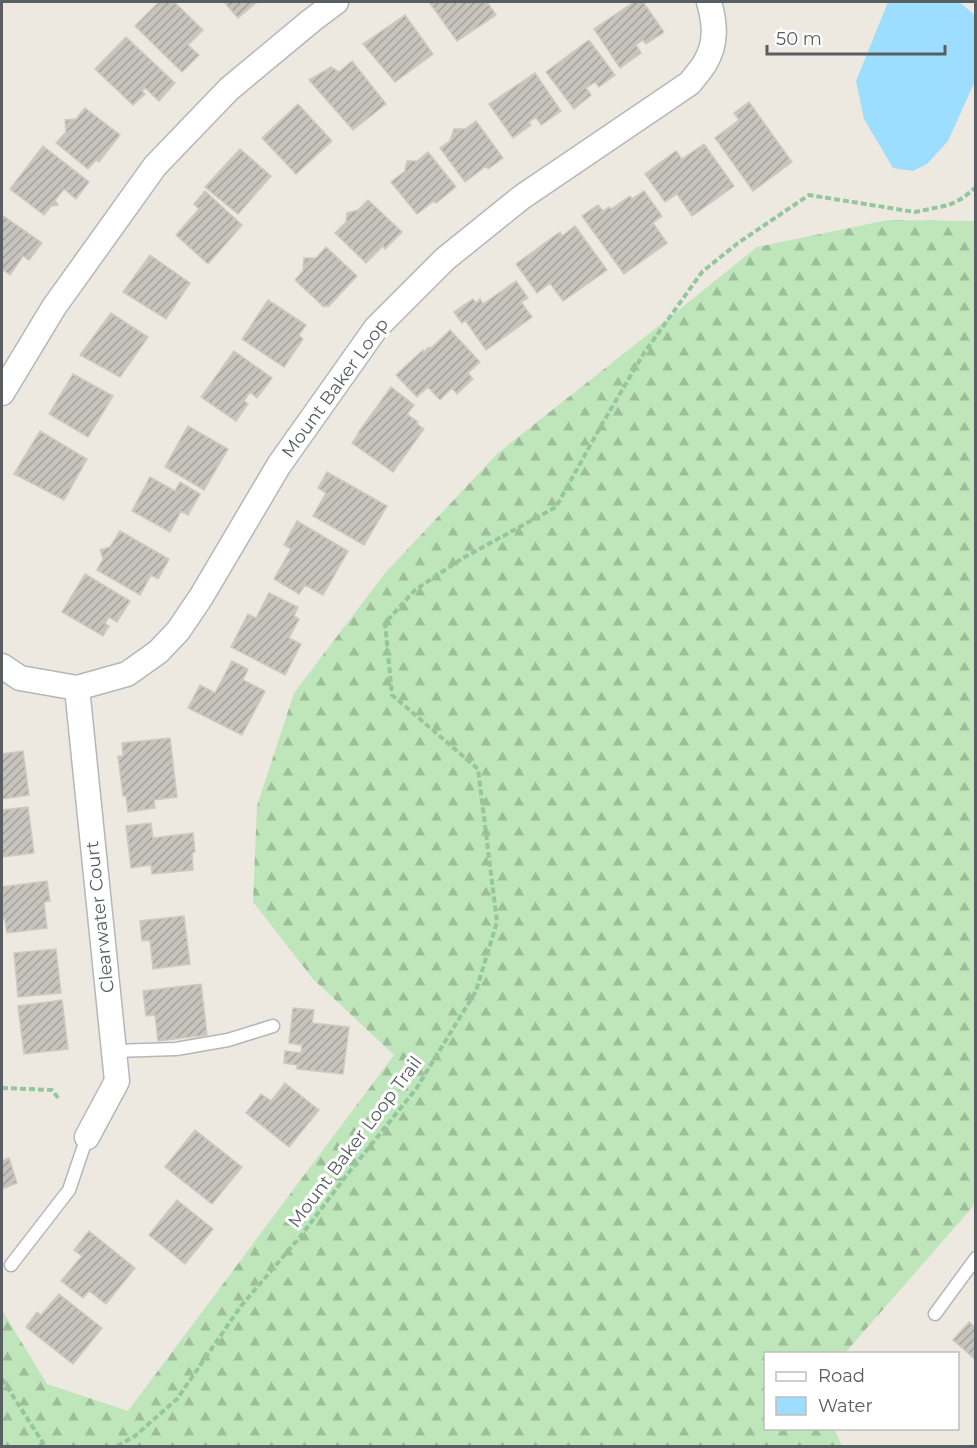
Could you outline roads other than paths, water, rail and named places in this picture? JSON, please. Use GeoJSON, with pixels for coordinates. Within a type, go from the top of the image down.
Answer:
{"type":"FeatureCollection","features":[{"type":"Feature","properties":{"kind":"street"},"geometry":{"type":"LineString","coordinates":[[2,393],[54,307],[155,166],[229,89],[336,2]]}},
{"type":"Feature","properties":{"kind":"street","name":"Mount Baker Loop"},"geometry":{"type":"LineString","coordinates":[[2,666],[20,678],[77,688],[127,674],[158,652],[178,631],[201,597],[279,465],[376,328],[445,259],[522,197],[690,83],[706,62],[713,41],[714,20],[710,2]]}},
{"type":"Feature","properties":{"kind":"street","name":"Clearwater Court"},"geometry":{"type":"LineString","coordinates":[[77,688],[117,1081],[87,1137]]}},
{"type":"Feature","properties":{"kind":"lane"},"geometry":{"type":"LineString","coordinates":[[114,1051],[176,1048],[228,1040],[273,1026]]}},
{"type":"Feature","properties":{"kind":"lane"},"geometry":{"type":"LineString","coordinates":[[11,1265],[69,1190],[87,1137]]}},
{"type":"Feature","properties":{"kind":"lane"},"geometry":{"type":"LineString","coordinates":[[935,1314],[975,1258]]}},
{"type":"Feature","properties":{"kind":"water"},"geometry":{"type":"Polygon","coordinates":[[[888,2],[959,2],[975,15],[975,81],[948,141],[927,164],[913,171],[893,168],[864,119],[856,81],[888,2]]]}}]}
